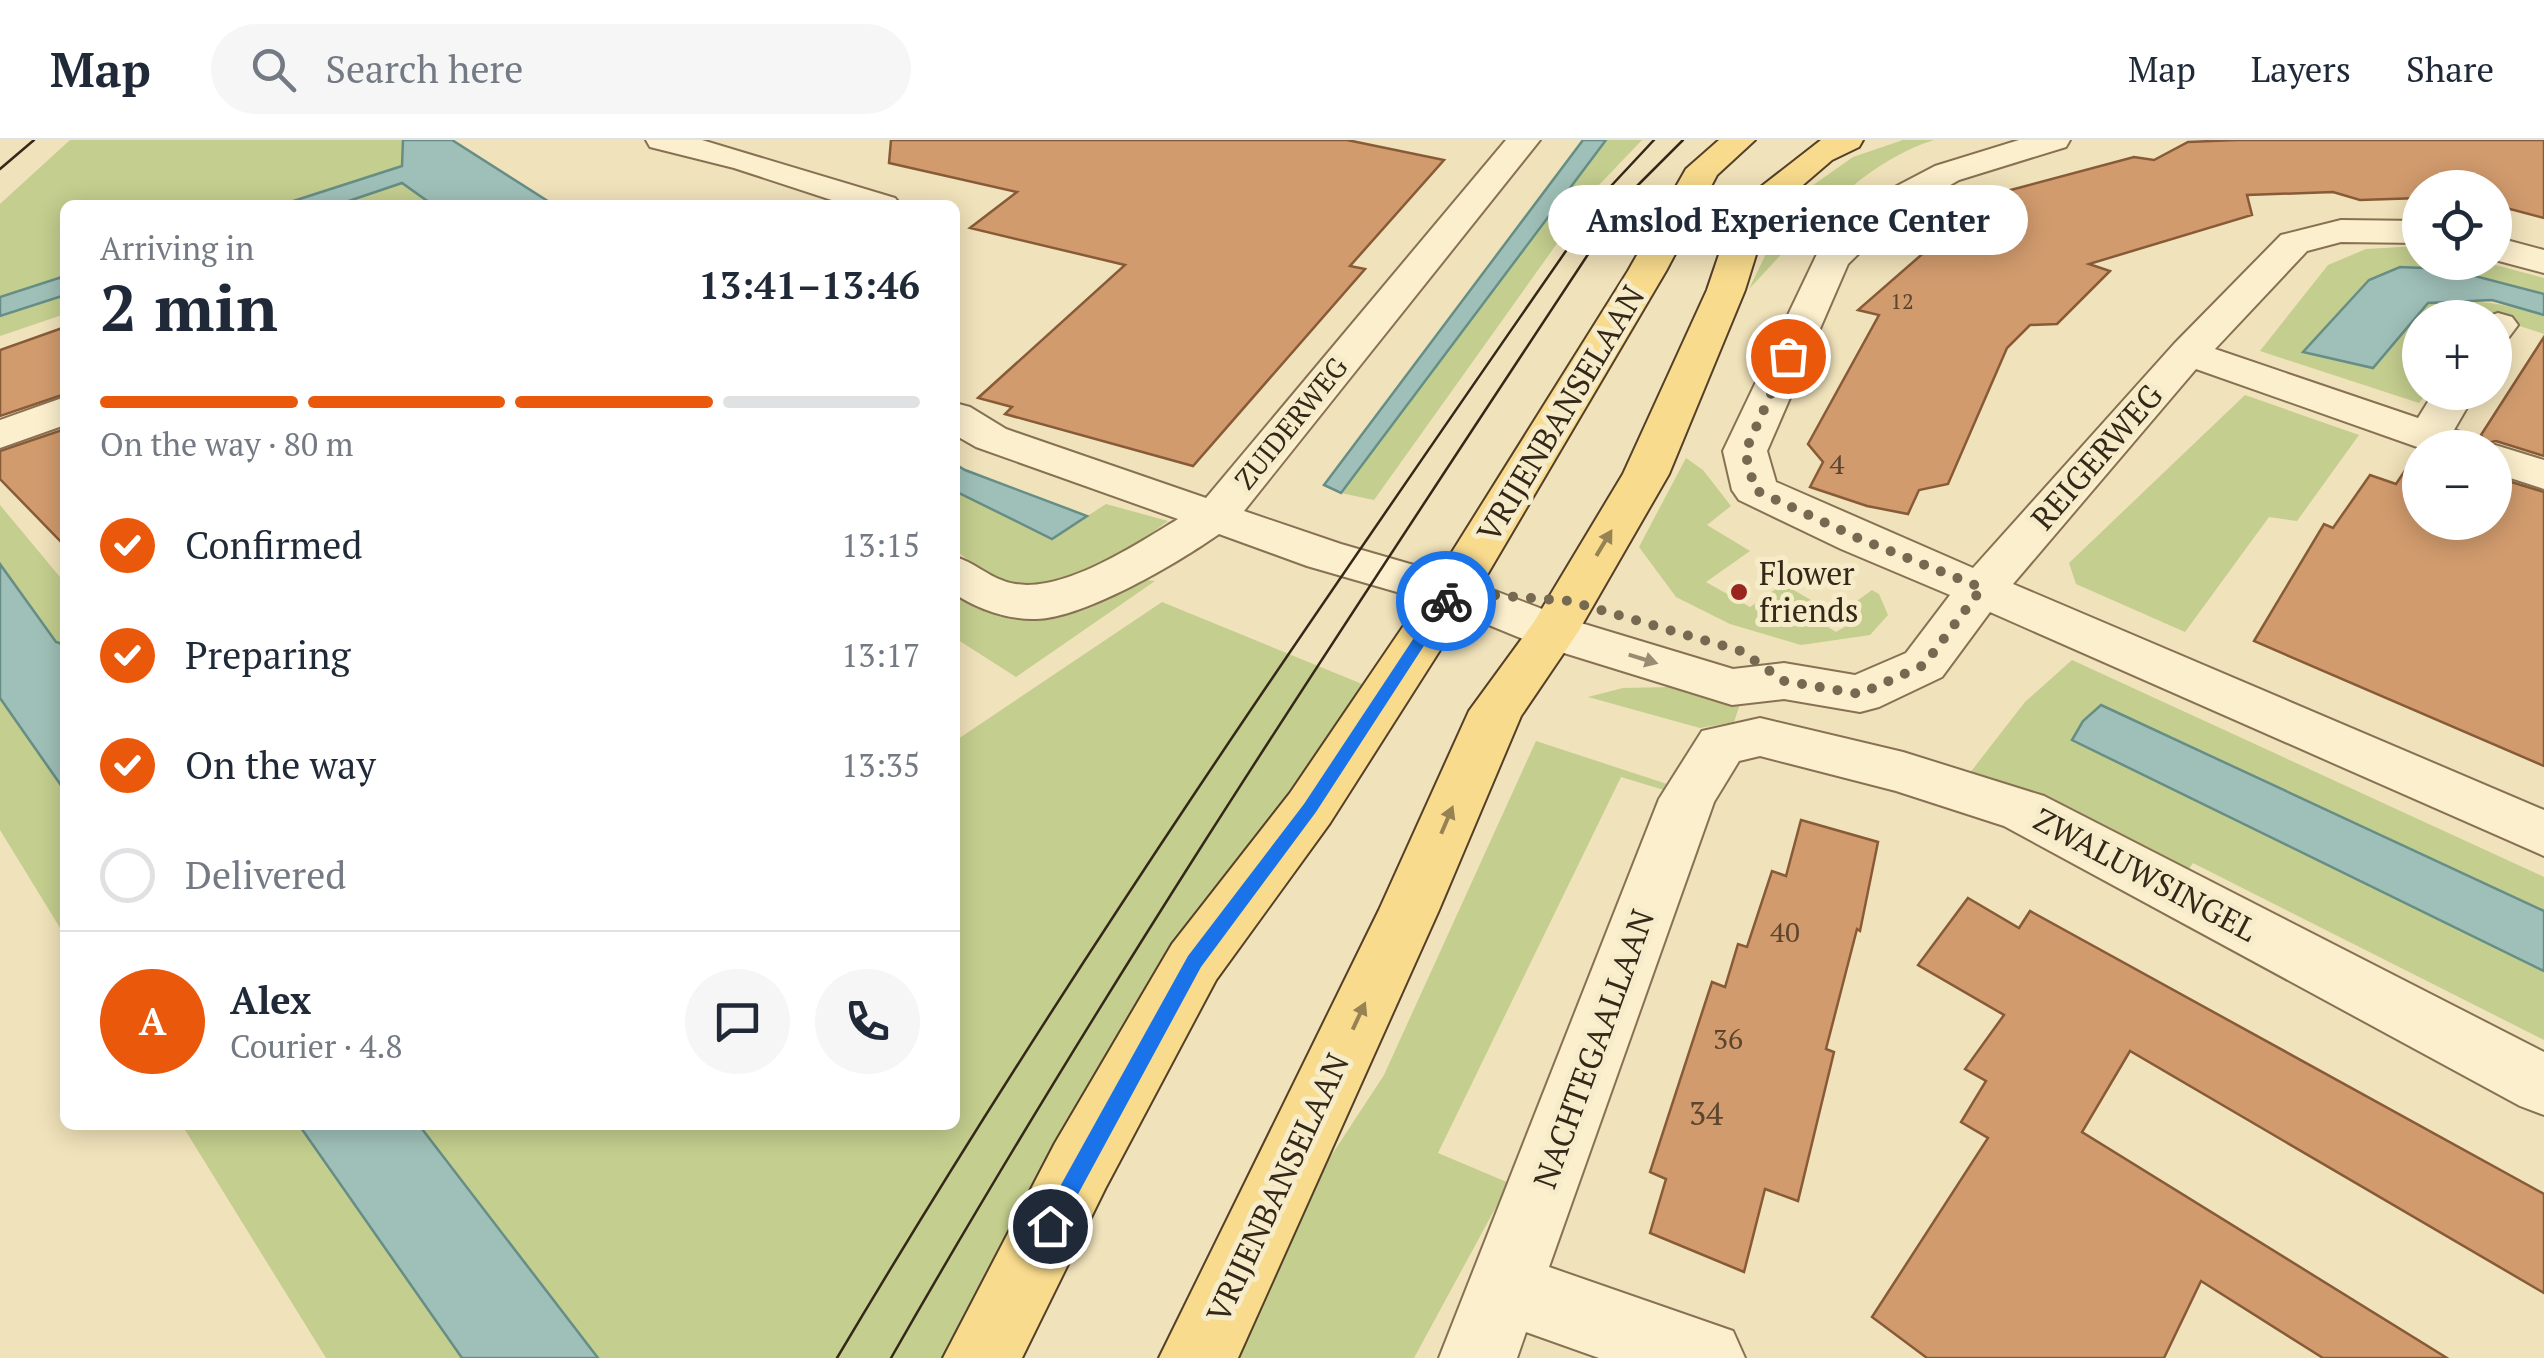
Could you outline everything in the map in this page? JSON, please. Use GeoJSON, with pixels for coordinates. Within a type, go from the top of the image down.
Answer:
{"type":"FeatureCollection","features":[{"type":"Feature","properties":{"kind":"main road","name":"VRIJENBANSELAAN"},"geometry":{"type":"LineString","coordinates":[[982,1358],[1080,1166],[1194,962],[1310,808],[1452,592],[1647,272],[1702,169],[1739,140]]}},
{"type":"Feature","properties":{"kind":"main road","name":"VRIJENBANSELAAN"},"geometry":{"type":"LineString","coordinates":[[1198,1358],[1409,910],[1496,710],[1561,617],[1646,474],[1726,290],[1746,228],[1770,196],[1820,153],[1847,140]]}},
{"type":"Feature","properties":{"kind":"street"},"geometry":{"type":"LineString","coordinates":[[662,140],[746,161],[867,200]]}},
{"type":"Feature","properties":{"kind":"street"},"geometry":{"type":"LineString","coordinates":[[746,161],[779,140]]}},
{"type":"Feature","properties":{"kind":"street","name":"ZUIDERWEG"},"geometry":{"type":"LineString","coordinates":[[1452,592],[1324,555],[1216,515],[1524,140]]}},
{"type":"Feature","properties":{"kind":"street"},"geometry":{"type":"LineString","coordinates":[[2054,140],[1946,173],[1885,207],[1831,260],[1745,452],[1755,490],[2544,834]]}},
{"type":"Feature","properties":{"kind":"street","name":"REIGERWEG"},"geometry":{"type":"LineString","coordinates":[[1452,592],[1561,617],[1732,687],[1784,681],[1860,694],[1924,665],[1982,588],[2188,352],[2294,244],[2341,231],[2402,232]]}},
{"type":"Feature","properties":{"kind":"street"},"geometry":{"type":"LineString","coordinates":[[2512,253],[2544,262]]}},
{"type":"Feature","properties":{"kind":"street"},"geometry":{"type":"LineString","coordinates":[[2188,352],[2414,430]]}},
{"type":"Feature","properties":{"kind":"street"},"geometry":{"type":"LineString","coordinates":[[0,435],[60,412]]}},
{"type":"Feature","properties":{"kind":"street"},"geometry":{"type":"LineString","coordinates":[[960,419],[991,438],[1216,515]]}},
{"type":"Feature","properties":{"kind":"street"},"geometry":{"type":"LineString","coordinates":[[2512,464],[2544,475]]}},
{"type":"Feature","properties":{"kind":"street"},"geometry":{"type":"LineString","coordinates":[[960,575],[990,596],[1037,603],[1094,585],[1216,515]]}},
{"type":"Feature","properties":{"kind":"street","name":"ZWALUWSINGEL"},"geometry":{"type":"LineString","coordinates":[[1720,745],[1760,736],[1903,772],[2024,811],[2544,1085]]}},
{"type":"Feature","properties":{"kind":"street","name":"NACHTEGAALLAAN"},"geometry":{"type":"LineString","coordinates":[[1478,1358],[1687,799],[1720,745]]}},
{"type":"Feature","properties":{"kind":"street"},"geometry":{"type":"LineString","coordinates":[[1505,1288],[1706,1358]]}},
{"type":"Feature","properties":{"kind":"green space"},"geometry":{"type":"Polygon","coordinates":[[[70,140],[404,141],[403,166],[297,200],[60,200],[60,278],[0,297],[0,204],[70,140]]]}},
{"type":"Feature","properties":{"kind":"green space"},"geometry":{"type":"Polygon","coordinates":[[[1606,140],[1642,140],[1598,186],[1374,500],[1341,493],[1606,140]]]}},
{"type":"Feature","properties":{"kind":"green space"},"geometry":{"type":"Polygon","coordinates":[[[1903,140],[1934,140],[1881,165],[1833,202],[1749,289],[1792,200],[1853,157],[1903,140]]]}},
{"type":"Feature","properties":{"kind":"green space"},"geometry":{"type":"Polygon","coordinates":[[[402,183],[426,200],[352,200],[402,183]]]}},
{"type":"Feature","properties":{"kind":"green space"},"geometry":{"type":"Polygon","coordinates":[[[2402,247],[2402,280],[2429,280],[2305,352],[2373,368],[2402,334],[2402,397],[2260,351],[2328,265],[2366,249],[2402,247]]]}},
{"type":"Feature","properties":{"kind":"green space"},"geometry":{"type":"Polygon","coordinates":[[[2512,269],[2544,278],[2544,294],[2490,280],[2512,280],[2512,269]]]}},
{"type":"Feature","properties":{"kind":"green space"},"geometry":{"type":"Polygon","coordinates":[[[60,297],[60,316],[0,336],[0,316],[60,297]]]}},
{"type":"Feature","properties":{"kind":"green space"},"geometry":{"type":"Polygon","coordinates":[[[2512,307],[2544,315],[2544,334],[2512,324],[2512,307]]]}},
{"type":"Feature","properties":{"kind":"green space"},"geometry":{"type":"Polygon","coordinates":[[[2245,395],[2359,435],[2297,521],[2269,517],[2185,632],[2076,584],[2069,563],[2245,395]]]}},
{"type":"Feature","properties":{"kind":"green space"},"geometry":{"type":"Polygon","coordinates":[[[1686,458],[1703,470],[1731,506],[1707,525],[1750,551],[1706,582],[1750,607],[1783,584],[1832,612],[1820,622],[1836,632],[1853,622],[1839,614],[1872,590],[1879,594],[1888,615],[1870,635],[1801,645],[1730,624],[1676,597],[1639,547],[1686,458]]]}},
{"type":"Feature","properties":{"kind":"green space"},"geometry":{"type":"Polygon","coordinates":[[[960,493],[1052,539],[1106,504],[1168,521],[1109,561],[1065,579],[1042,584],[1018,583],[995,577],[960,554],[960,493]]]}},
{"type":"Feature","properties":{"kind":"green space"},"geometry":{"type":"Polygon","coordinates":[[[0,505],[60,577],[60,643],[56,642],[0,564],[0,505]]]}},
{"type":"Feature","properties":{"kind":"green space"},"geometry":{"type":"Polygon","coordinates":[[[1155,581],[1016,677],[960,641],[960,598],[1003,616],[1037,619],[1090,608],[1131,586],[1155,581]]]}},
{"type":"Feature","properties":{"kind":"green space"},"geometry":{"type":"Polygon","coordinates":[[[1162,602],[1362,684],[955,1358],[598,1358],[423,1130],[960,1130],[960,738],[1162,602]]]}},
{"type":"Feature","properties":{"kind":"green space"},"geometry":{"type":"Polygon","coordinates":[[[2072,660],[2544,877],[2544,911],[2101,705],[2072,739],[2544,971],[2544,1040],[2193,863],[2183,877],[1969,774],[2025,702],[2072,660]]]}},
{"type":"Feature","properties":{"kind":"green space"},"geometry":{"type":"Polygon","coordinates":[[[1669,687],[1740,704],[1734,722],[1700,728],[1588,697],[1623,688],[1669,687]]]}},
{"type":"Feature","properties":{"kind":"green space"},"geometry":{"type":"Polygon","coordinates":[[[0,698],[60,784],[60,928],[0,830],[0,698]]]}},
{"type":"Feature","properties":{"kind":"green space"},"geometry":{"type":"Polygon","coordinates":[[[1536,741],[1667,784],[1664,790],[1621,777],[1438,1153],[1509,1183],[1414,1358],[1221,1358],[1261,1263],[1384,1075],[1536,741]]]}},
{"type":"Feature","properties":{"kind":"green space"},"geometry":{"type":"Polygon","coordinates":[[[185,1130],[302,1130],[462,1358],[326,1358],[185,1130]]]}},
{"type":"Feature","properties":{"kind":"water"},"geometry":{"type":"Polygon","coordinates":[[[403,140],[452,140],[546,200],[426,200],[402,183],[352,200],[297,200],[402,166],[403,140]]]}},
{"type":"Feature","properties":{"kind":"water"},"geometry":{"type":"Polygon","coordinates":[[[1583,140],[1606,140],[1341,493],[1324,485],[1583,140]]]}},
{"type":"Feature","properties":{"kind":"water"},"geometry":{"type":"Polygon","coordinates":[[[2400,267],[2402,280],[2490,280],[2544,294],[2544,315],[2512,306],[2512,300],[2402,300],[2402,334],[2373,368],[2303,352],[2369,280],[2400,267]]]}},
{"type":"Feature","properties":{"kind":"water"},"geometry":{"type":"Polygon","coordinates":[[[60,278],[60,297],[0,316],[0,297],[60,278]]]}},
{"type":"Feature","properties":{"kind":"water"},"geometry":{"type":"Polygon","coordinates":[[[960,467],[1087,516],[1052,539],[960,493],[960,467]]]}},
{"type":"Feature","properties":{"kind":"water"},"geometry":{"type":"Polygon","coordinates":[[[0,564],[60,643],[60,784],[0,698],[0,564]]]}},
{"type":"Feature","properties":{"kind":"water"},"geometry":{"type":"Polygon","coordinates":[[[2101,705],[2544,911],[2544,971],[2072,740],[2083,721],[2101,705]]]}},
{"type":"Feature","properties":{"kind":"water"},"geometry":{"type":"Polygon","coordinates":[[[302,1130],[423,1130],[598,1358],[462,1358],[302,1130]]]}},
{"type":"Feature","properties":{"kind":"building"},"geometry":{"type":"Polygon","coordinates":[[[891,140],[1347,140],[1444,160],[1350,266],[1365,269],[1193,466],[1005,414],[1012,407],[978,398],[1125,265],[970,228],[1017,192],[889,163],[891,140]]]}},
{"type":"Feature","properties":{"kind":"building"},"geometry":{"type":"Polygon","coordinates":[[[2544,140],[2544,218],[2512,210],[2512,170],[2402,170],[2402,199],[2360,200],[2333,192],[2247,195],[2252,215],[2089,264],[2110,271],[2057,324],[2030,325],[2007,348],[1948,484],[1919,490],[1908,514],[1867,506],[1810,487],[1823,462],[1808,444],[1879,315],[1858,310],[1951,229],[1957,229],[1980,205],[2007,191],[2134,157],[2154,160],[2188,142],[2544,140]]]}},
{"type":"Feature","properties":{"kind":"building"},"geometry":{"type":"Polygon","coordinates":[[[60,329],[60,396],[0,416],[0,350],[60,329]]]}},
{"type":"Feature","properties":{"kind":"building"},"geometry":{"type":"Polygon","coordinates":[[[2544,337],[2544,456],[2512,446],[2512,430],[2484,430],[2497,410],[2512,410],[2512,387],[2544,337]]]}},
{"type":"Feature","properties":{"kind":"building"},"geometry":{"type":"Polygon","coordinates":[[[60,431],[60,541],[0,479],[0,451],[60,431]]]}},
{"type":"Feature","properties":{"kind":"building"},"geometry":{"type":"Polygon","coordinates":[[[2370,475],[2396,484],[2402,475],[2402,540],[2512,540],[2512,482],[2544,492],[2544,766],[2254,641],[2324,524],[2333,528],[2370,475]]]}},
{"type":"Feature","properties":{"kind":"building"},"geometry":{"type":"Polygon","coordinates":[[[1801,820],[1878,842],[1860,931],[1857,929],[1826,1049],[1834,1052],[1798,1201],[1765,1189],[1744,1272],[1650,1233],[1666,1179],[1650,1172],[1712,982],[1725,987],[1738,944],[1747,947],[1772,871],[1786,876],[1801,820]]]}},
{"type":"Feature","properties":{"kind":"building"},"geometry":{"type":"Polygon","coordinates":[[[1968,898],[2019,928],[2030,911],[2544,1194],[2544,1293],[2130,1051],[2082,1132],[2447,1358],[2323,1358],[2201,1281],[2164,1358],[1927,1358],[1872,1317],[1988,1138],[1961,1122],[1986,1081],[1965,1069],[2004,1015],[1918,965],[1968,898]]]}},
{"type":"Feature","properties":{"kind":"tram line"},"geometry":{"type":"LineString","coordinates":[[0,169],[34,140]]}},
{"type":"Feature","properties":{"kind":"tram line"},"geometry":{"type":"LineString","coordinates":[[837,1358],[1021,1059],[1214,765],[1611,186],[1654,140]]}},
{"type":"Feature","properties":{"kind":"tram line"},"geometry":{"type":"LineString","coordinates":[[891,1358],[1062,1069],[1332,645],[1608,224],[1636,187],[1683,140]]}},
{"type":"Feature","properties":{"kind":"way so far"},"geometry":{"type":"LineString","coordinates":[[1446,601],[1452,592],[1570,601],[1741,651],[1784,681],[1860,694],[1924,665],[1982,588],[1858,538],[1755,490],[1745,452],[1788,356]]}},
{"type":"Feature","properties":{"kind":"place","name":"Amslod Experience Center"},"geometry":{"type":"Point","coordinates":[1788,356]}},
{"type":"Feature","properties":{"kind":"place","name":"Flower friends"},"geometry":{"type":"Point","coordinates":[1739,592]}},
{"type":"Feature","properties":{"kind":"route"},"geometry":{"type":"LineString","coordinates":[[1050,1226],[1194,962],[1310,808],[1446,601]]}}]}
